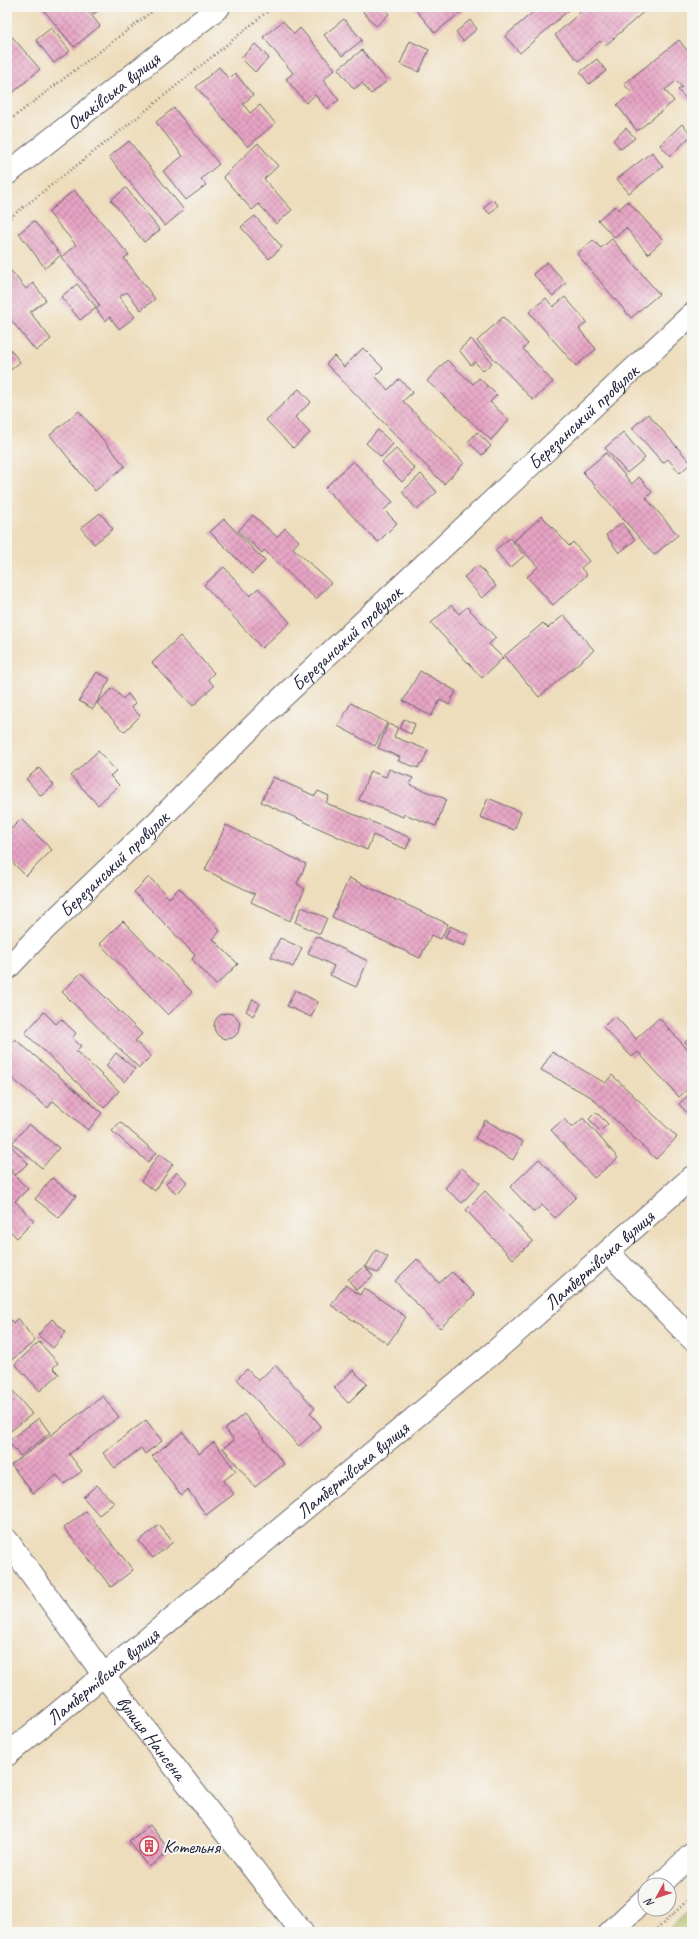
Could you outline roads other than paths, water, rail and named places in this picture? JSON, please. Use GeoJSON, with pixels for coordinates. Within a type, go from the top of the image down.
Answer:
{"type":"FeatureCollection","features":[{"type":"Feature","properties":{"kind":"street","name":"Очаківська вулиця"},"geometry":{"type":"LineString","coordinates":[[7,174],[219,7]]}},
{"type":"Feature","properties":{"kind":"street","name":"Березанський провулок"},"geometry":{"type":"LineString","coordinates":[[7,969],[42,932],[158,821],[271,708],[692,314]]}},
{"type":"Feature","properties":{"kind":"street","name":"Ламбертівська вулиця"},"geometry":{"type":"LineString","coordinates":[[7,1755],[103,1674],[488,1357],[692,1177]]}},
{"type":"Feature","properties":{"kind":"street"},"geometry":{"type":"LineString","coordinates":[[608,1252],[692,1339]]}},
{"type":"Feature","properties":{"kind":"street","name":"вулиця Нансена"},"geometry":{"type":"LineString","coordinates":[[7,1540],[103,1674],[302,1932]]}},
{"type":"Feature","properties":{"kind":"street"},"geometry":{"type":"LineString","coordinates":[[668,1877],[692,1854]]}},
{"type":"Feature","properties":{"kind":"street"},"geometry":{"type":"LineString","coordinates":[[610,1932],[637,1907]]}},
{"type":"Feature","properties":{"kind":"place","name":"Котельня"},"geometry":{"type":"Point","coordinates":[149,1846]}}]}
